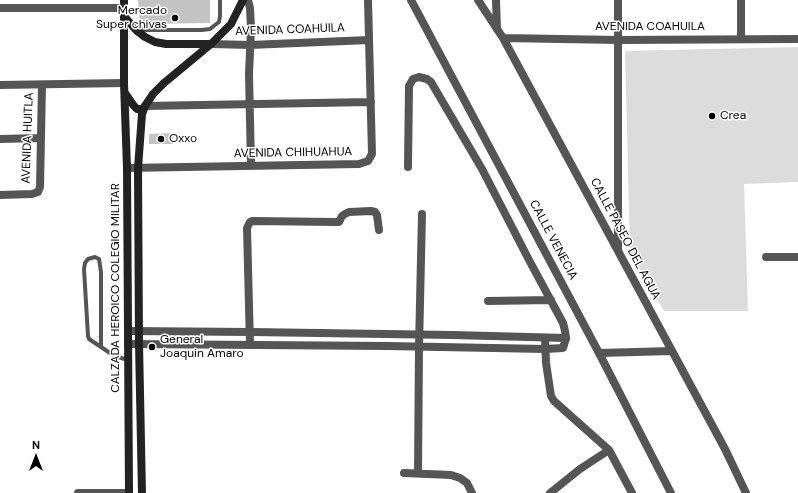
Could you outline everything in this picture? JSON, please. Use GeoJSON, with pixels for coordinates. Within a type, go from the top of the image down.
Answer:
{"type":"FeatureCollection","features":[{"type":"Feature","properties":{"kind":"main road"},"geometry":{"type":"LineString","coordinates":[[125,92],[134,106],[141,109],[145,107],[153,94],[164,83],[211,44],[230,24],[243,0]]}},
{"type":"Feature","properties":{"kind":"main road"},"geometry":{"type":"LineString","coordinates":[[124,8],[136,30],[155,42],[166,44],[211,44]]}},
{"type":"Feature","properties":{"kind":"main road","name":"CALZADA HEROICO COLEGIO MILITAR"},"geometry":{"type":"LineString","coordinates":[[124,8],[124,83],[127,168],[129,493]]}},
{"type":"Feature","properties":{"kind":"main road","name":"CALZADA HEROICO COLEGIO MILITAR"},"geometry":{"type":"LineString","coordinates":[[142,493],[138,168],[141,120],[145,107]]}},
{"type":"Feature","properties":{"kind":"street"},"geometry":{"type":"LineString","coordinates":[[248,0],[250,8],[249,74],[251,165]]}},
{"type":"Feature","properties":{"kind":"street","name":"AVENIDA CHIHUAHUA"},"geometry":{"type":"LineString","coordinates":[[127,168],[359,164],[368,161],[372,154],[368,0]]}},
{"type":"Feature","properties":{"kind":"street","name":"CALLE VENECIA"},"geometry":{"type":"LineString","coordinates":[[411,0],[599,353],[671,493]]}},
{"type":"Feature","properties":{"kind":"street","name":"CALLE PASEO DEL AGUA"},"geometry":{"type":"LineString","coordinates":[[478,0],[503,38],[725,449],[746,493]]}},
{"type":"Feature","properties":{"kind":"street"},"geometry":{"type":"LineString","coordinates":[[496,0],[497,29]]}},
{"type":"Feature","properties":{"kind":"street"},"geometry":{"type":"LineString","coordinates":[[618,0],[618,252]]}},
{"type":"Feature","properties":{"kind":"street"},"geometry":{"type":"LineString","coordinates":[[741,0],[741,39]]}},
{"type":"Feature","properties":{"kind":"street"},"geometry":{"type":"LineString","coordinates":[[0,8],[124,8]]}},
{"type":"Feature","properties":{"kind":"street","name":"AVENIDA COAHUILA"},"geometry":{"type":"LineString","coordinates":[[503,38],[618,40],[798,39]]}},
{"type":"Feature","properties":{"kind":"street","name":"AVENIDA COAHUILA"},"geometry":{"type":"LineString","coordinates":[[211,44],[250,45],[370,40]]}},
{"type":"Feature","properties":{"kind":"street"},"geometry":{"type":"LineString","coordinates":[[128,344],[563,348],[566,338],[563,323],[482,169],[431,82],[427,79],[419,77],[413,79],[409,86],[408,167]]}},
{"type":"Feature","properties":{"kind":"street"},"geometry":{"type":"LineString","coordinates":[[0,85],[124,83]]}},
{"type":"Feature","properties":{"kind":"street","name":"AVENIDA HUITLA"},"geometry":{"type":"LineString","coordinates":[[0,195],[32,194],[38,192],[40,187],[42,85]]}},
{"type":"Feature","properties":{"kind":"street"},"geometry":{"type":"LineString","coordinates":[[145,107],[371,102]]}},
{"type":"Feature","properties":{"kind":"street"},"geometry":{"type":"LineString","coordinates":[[0,139],[41,138]]}},
{"type":"Feature","properties":{"kind":"street"},"geometry":{"type":"LineString","coordinates":[[250,345],[251,332],[247,228],[250,222],[339,222],[342,216],[349,212],[371,211],[375,212],[377,215],[379,230]]}},
{"type":"Feature","properties":{"kind":"street"},"geometry":{"type":"LineString","coordinates":[[418,473],[422,214]]}},
{"type":"Feature","properties":{"kind":"street"},"geometry":{"type":"LineString","coordinates":[[766,257],[798,257]]}},
{"type":"Feature","properties":{"kind":"street"},"geometry":{"type":"LineString","coordinates":[[488,300],[551,300]]}},
{"type":"Feature","properties":{"kind":"street"},"geometry":{"type":"LineString","coordinates":[[128,331],[289,332],[566,338]]}},
{"type":"Feature","properties":{"kind":"street"},"geometry":{"type":"LineString","coordinates":[[163,331],[163,344]]}},
{"type":"Feature","properties":{"kind":"street"},"geometry":{"type":"LineString","coordinates":[[289,332],[289,345]]}},
{"type":"Feature","properties":{"kind":"street"},"geometry":{"type":"LineString","coordinates":[[344,333],[344,346]]}},
{"type":"Feature","properties":{"kind":"street"},"geometry":{"type":"LineString","coordinates":[[386,334],[387,346]]}},
{"type":"Feature","properties":{"kind":"street"},"geometry":{"type":"LineString","coordinates":[[453,335],[453,347]]}},
{"type":"Feature","properties":{"kind":"street"},"geometry":{"type":"LineString","coordinates":[[545,338],[546,363],[551,396],[554,401],[609,450],[632,493]]}},
{"type":"Feature","properties":{"kind":"street"},"geometry":{"type":"LineString","coordinates":[[599,353],[672,351]]}},
{"type":"Feature","properties":{"kind":"street"},"geometry":{"type":"LineString","coordinates":[[550,493],[580,469],[609,450]]}},
{"type":"Feature","properties":{"kind":"street"},"geometry":{"type":"LineString","coordinates":[[404,473],[451,475],[460,478],[467,483],[472,493]]}},
{"type":"Feature","properties":{"kind":"street"},"geometry":{"type":"LineString","coordinates":[[78,493],[142,493]]}},
{"type":"Feature","properties":{"kind":"lane"},"geometry":{"type":"LineString","coordinates":[[136,30],[210,29],[219,22],[220,0]]}},
{"type":"Feature","properties":{"kind":"lane"},"geometry":{"type":"LineString","coordinates":[[101,347],[101,272],[99,259],[95,257],[88,259],[85,262],[84,269],[87,332],[89,339],[101,347],[110,353],[128,360]]}},
{"type":"Feature","properties":{"kind":"shaded area","name":"Crea"},"geometry":{"type":"Polygon","coordinates":[[[798,47],[798,182],[744,184],[748,311],[664,311],[630,252],[625,51],[798,47]]]}},
{"type":"Feature","properties":{"kind":"building","name":"Mercado Super chivas"},"geometry":{"type":"Polygon","coordinates":[[[138,0],[210,0],[210,23],[140,24],[138,0]]]}},
{"type":"Feature","properties":{"kind":"building","name":"Oxxo"},"geometry":{"type":"Polygon","coordinates":[[[173,133],[173,144],[149,144],[149,134],[173,133]]]}},
{"type":"Feature","properties":{"kind":"place","name":"Mercado Super chivas"},"geometry":{"type":"Point","coordinates":[175,18]}},
{"type":"Feature","properties":{"kind":"place","name":"Crea"},"geometry":{"type":"Point","coordinates":[712,116]}},
{"type":"Feature","properties":{"kind":"place","name":"Oxxo"},"geometry":{"type":"Point","coordinates":[161,139]}},
{"type":"Feature","properties":{"kind":"place","name":"General Joaquin Amaro"},"geometry":{"type":"Point","coordinates":[152,347]}}]}
